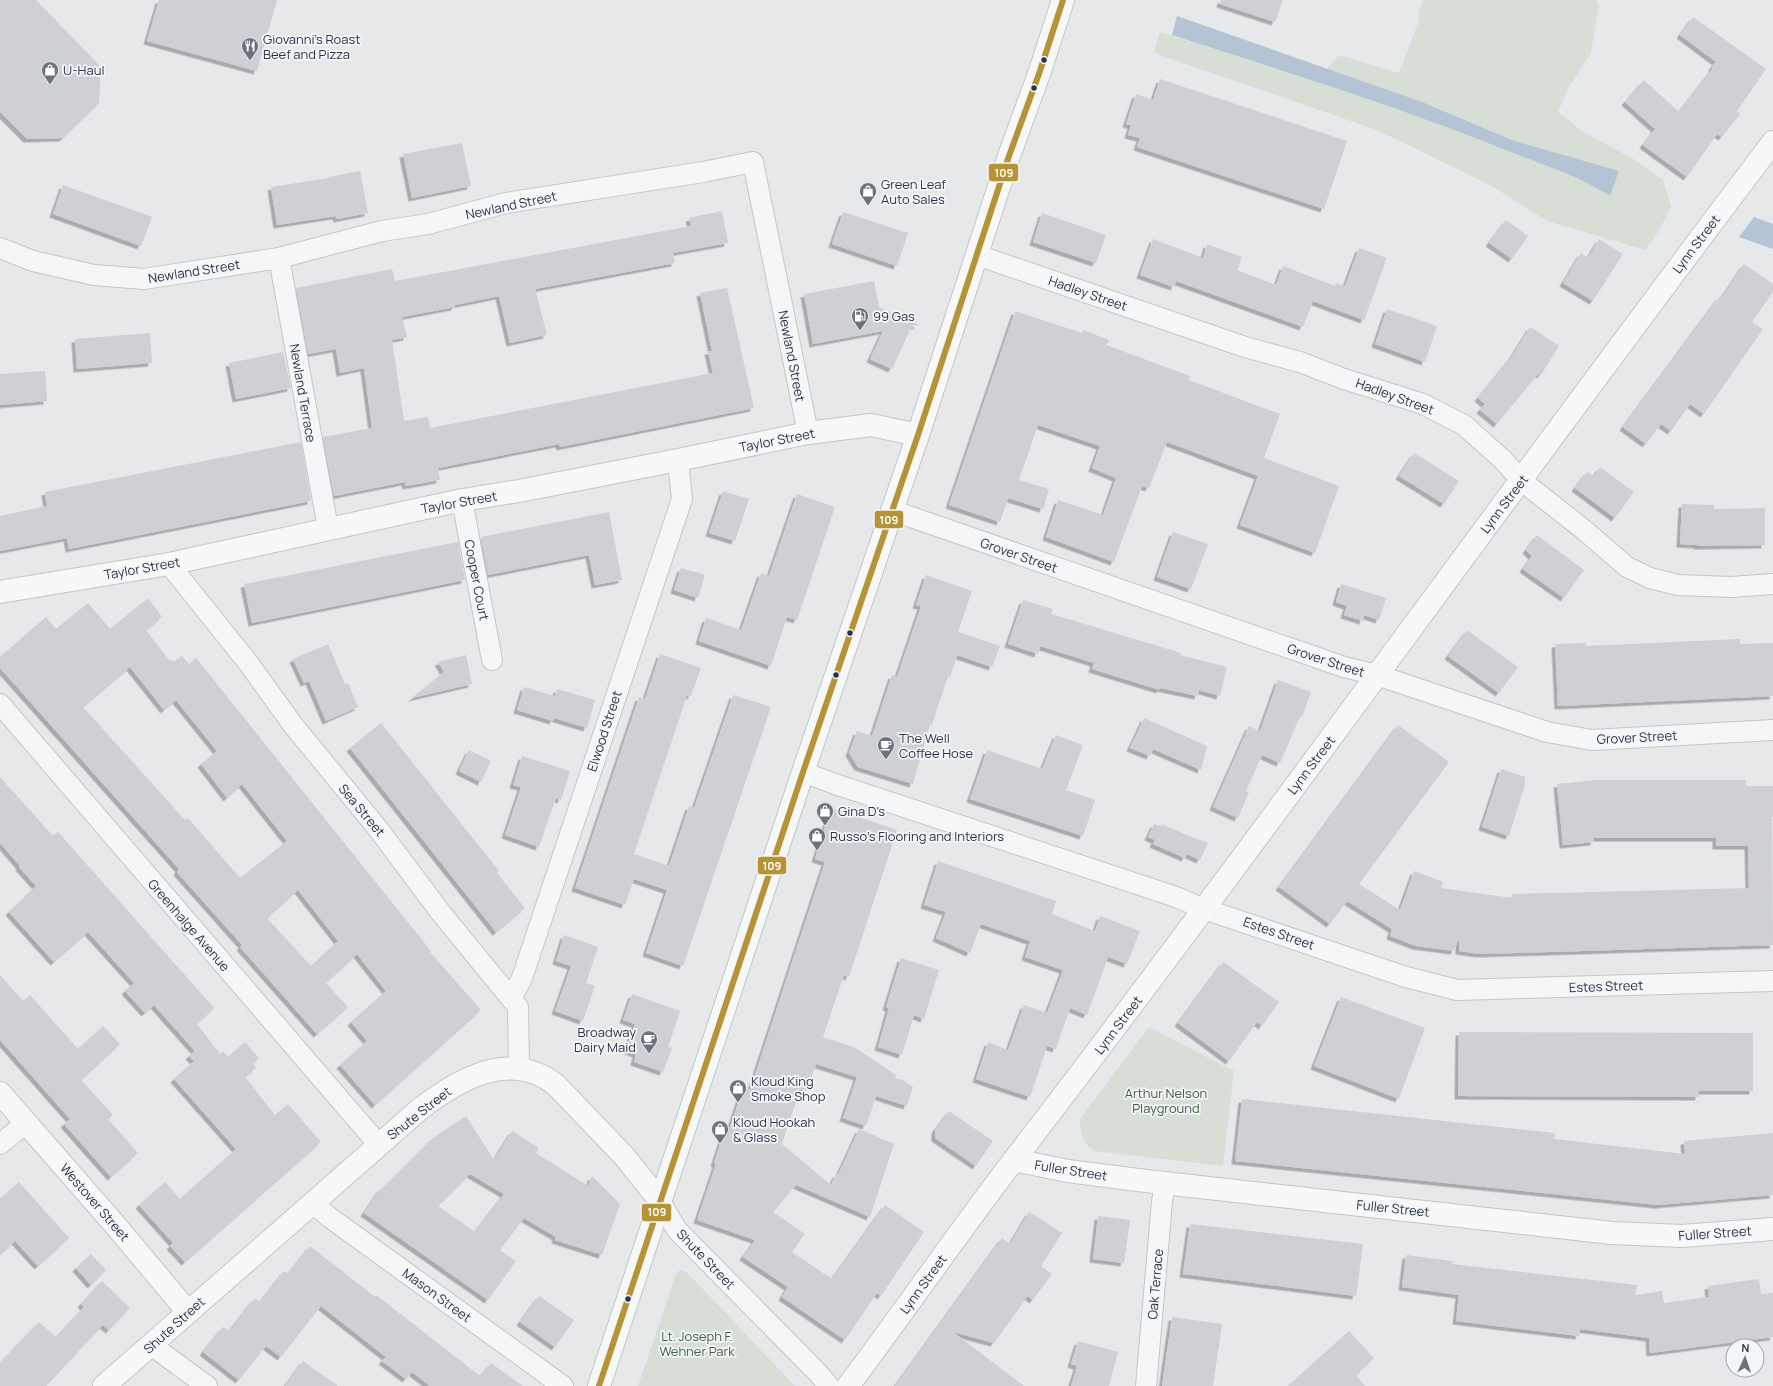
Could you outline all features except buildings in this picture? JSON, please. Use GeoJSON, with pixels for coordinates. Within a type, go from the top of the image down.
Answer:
{"type":"FeatureCollection","features":[{"type":"Feature","properties":{"kind":"main road"},"geometry":{"type":"LineString","coordinates":[[599,1386],[803,772],[891,510],[918,435],[1009,156],[1040,72],[1063,0]]}},
{"type":"Feature","properties":{"kind":"main road","name":"Lynn Street"},"geometry":{"type":"LineString","coordinates":[[848,1386],[1014,1160],[1204,909],[1522,481],[1684,259],[1773,142]]}},
{"type":"Feature","properties":{"kind":"main road","name":"Taylor Street"},"geometry":{"type":"LineString","coordinates":[[0,592],[169,564],[328,528],[462,500],[519,491],[808,433],[871,424],[918,435]]}},
{"type":"Feature","properties":{"kind":"main road","name":"Shute Street"},"geometry":{"type":"LineString","coordinates":[[104,1386],[420,1110],[455,1085],[486,1072],[519,1069],[548,1079],[556,1085],[624,1156],[660,1201]]}},
{"type":"Feature","properties":{"kind":"main road","name":"Westover Street"},"geometry":{"type":"LineString","coordinates":[[0,1093],[116,1226],[188,1312]]}},
{"type":"Feature","properties":{"kind":"main road","name":"Fuller Street"},"geometry":{"type":"LineString","coordinates":[[1014,1160],[1068,1171],[1165,1183],[1612,1233],[1682,1236],[1773,1229]]}},
{"type":"Feature","properties":{"kind":"street","name":"Newland Street"},"geometry":{"type":"LineString","coordinates":[[0,248],[33,261],[94,275],[144,279],[278,258],[382,231],[428,224],[506,204],[696,173],[753,162],[808,433]]}},
{"type":"Feature","properties":{"kind":"street","name":"Hadley Street"},"geometry":{"type":"LineString","coordinates":[[977,255],[1245,347],[1300,362],[1344,379],[1423,404],[1464,425],[1503,460],[1522,481],[1583,529],[1626,566],[1650,578],[1678,585],[1731,587],[1773,584]]}},
{"type":"Feature","properties":{"kind":"street","name":"Newland Terrace"},"geometry":{"type":"LineString","coordinates":[[278,258],[328,528]]}},
{"type":"Feature","properties":{"kind":"street","name":"Elwood Street"},"geometry":{"type":"LineString","coordinates":[[511,999],[522,978],[682,499],[678,460]]}},
{"type":"Feature","properties":{"kind":"street","name":"Cooper Court"},"geometry":{"type":"LineString","coordinates":[[462,500],[492,660]]}},
{"type":"Feature","properties":{"kind":"street","name":"Grover Street"},"geometry":{"type":"LineString","coordinates":[[891,510],[1344,667],[1377,675],[1547,732],[1592,740],[1773,730]]}},
{"type":"Feature","properties":{"kind":"street","name":"Sea Street"},"geometry":{"type":"LineString","coordinates":[[169,564],[249,664],[293,725],[379,830],[441,913],[518,1007],[519,1069]]}},
{"type":"Feature","properties":{"kind":"street","name":"Greenhalge Avenue"},"geometry":{"type":"LineString","coordinates":[[0,704],[379,1145]]}},
{"type":"Feature","properties":{"kind":"street","name":"Estes Street"},"geometry":{"type":"LineString","coordinates":[[803,772],[835,784],[1176,897],[1204,909],[1406,977],[1457,990],[1773,981]]}},
{"type":"Feature","properties":{"kind":"street"},"geometry":{"type":"LineString","coordinates":[[0,1144],[26,1123]]}},
{"type":"Feature","properties":{"kind":"street","name":"Oak Terrace"},"geometry":{"type":"LineString","coordinates":[[1146,1386],[1162,1202],[1165,1183]]}},
{"type":"Feature","properties":{"kind":"street","name":"Shute Street"},"geometry":{"type":"LineString","coordinates":[[660,1201],[677,1230],[829,1386]]}},
{"type":"Feature","properties":{"kind":"street","name":"Mason Street"},"geometry":{"type":"LineString","coordinates":[[313,1203],[329,1217],[563,1386]]}},
{"type":"Feature","properties":{"kind":"street"},"geometry":{"type":"LineString","coordinates":[[151,1345],[207,1386]]}},
{"type":"Feature","properties":{"kind":"green space"},"geometry":{"type":"Polygon","coordinates":[[[1423,0],[1596,0],[1599,5],[1591,53],[1568,88],[1558,112],[1582,131],[1635,160],[1663,180],[1671,207],[1659,231],[1645,250],[1547,221],[1492,186],[1377,130],[1154,53],[1160,32],[1311,80],[1327,69],[1339,55],[1399,73],[1418,23],[1419,12],[1423,0]]]}},
{"type":"Feature","properties":{"kind":"green space","name":"Arthur Nelson Playground"},"geometry":{"type":"Polygon","coordinates":[[[1149,1027],[1234,1071],[1223,1166],[1095,1151],[1087,1145],[1081,1133],[1080,1119],[1149,1027]]]}},
{"type":"Feature","properties":{"kind":"green space","name":"Lt. Joseph F. Wehner Park"},"geometry":{"type":"Polygon","coordinates":[[[680,1270],[686,1272],[695,1281],[795,1386],[638,1386],[676,1274],[680,1270]]]}},
{"type":"Feature","properties":{"kind":"water"},"geometry":{"type":"Polygon","coordinates":[[[1177,16],[1422,102],[1514,141],[1619,171],[1610,196],[1573,176],[1425,119],[1172,35],[1177,16]]]}},
{"type":"Feature","properties":{"kind":"water"},"geometry":{"type":"Polygon","coordinates":[[[1754,217],[1773,224],[1773,249],[1739,237],[1754,217]]]}},
{"type":"Feature","properties":{"kind":"transit line","name":"109"},"geometry":{"type":"LineString","coordinates":[[599,1386],[803,772],[918,435],[1009,156],[1040,71],[1063,0]]}},
{"type":"Feature","properties":{"kind":"place","name":"Giovanni's Roast Beef and Pizza"},"geometry":{"type":"Point","coordinates":[250,61]}},
{"type":"Feature","properties":{"kind":"place","name":"U-Haul"},"geometry":{"type":"Point","coordinates":[50,85]}},
{"type":"Feature","properties":{"kind":"place","name":"Green Leaf Auto Sales"},"geometry":{"type":"Point","coordinates":[868,206]}},
{"type":"Feature","properties":{"kind":"place","name":"99 Gas"},"geometry":{"type":"Point","coordinates":[860,331]}},
{"type":"Feature","properties":{"kind":"place","name":"The Well Coffee Hose"},"geometry":{"type":"Point","coordinates":[886,760]}},
{"type":"Feature","properties":{"kind":"place","name":"Gina D's"},"geometry":{"type":"Point","coordinates":[825,826]}},
{"type":"Feature","properties":{"kind":"place","name":"Russo's Flooring and Interiors"},"geometry":{"type":"Point","coordinates":[817,851]}},
{"type":"Feature","properties":{"kind":"place","name":"Broadway Dairy Maid"},"geometry":{"type":"Point","coordinates":[649,1054]}},
{"type":"Feature","properties":{"kind":"place","name":"Kloud King Smoke Shop"},"geometry":{"type":"Point","coordinates":[738,1103]}},
{"type":"Feature","properties":{"kind":"place","name":"Kloud Hookah & Glass"},"geometry":{"type":"Point","coordinates":[720,1144]}}]}
